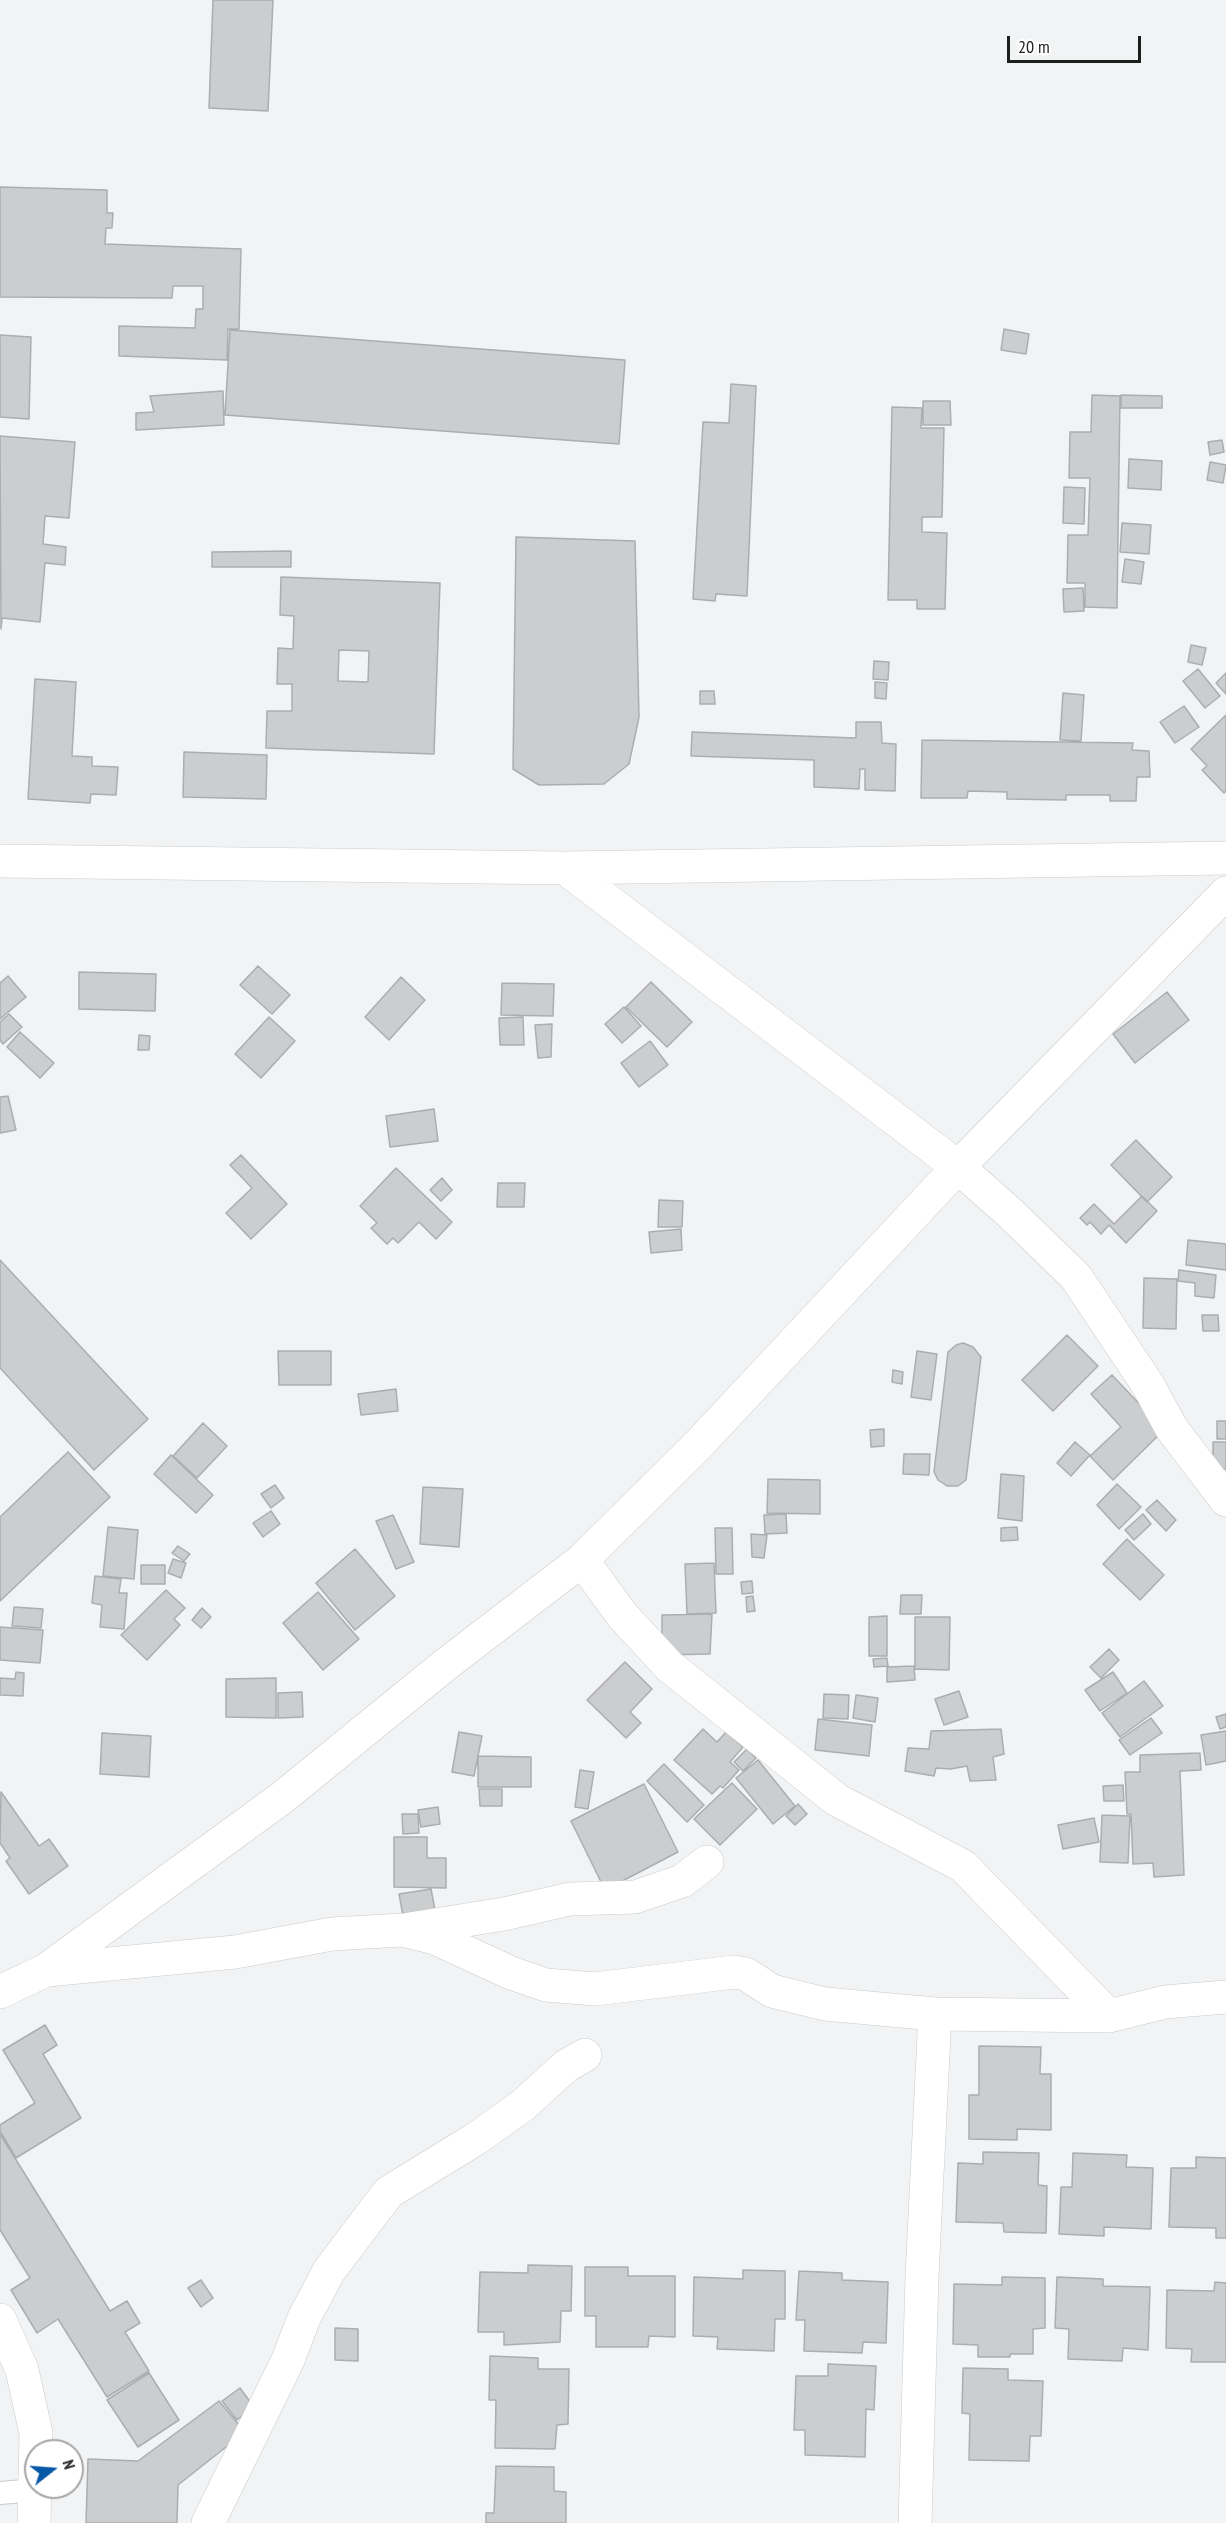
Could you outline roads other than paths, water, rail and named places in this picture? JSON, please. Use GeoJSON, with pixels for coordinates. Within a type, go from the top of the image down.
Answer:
{"type":"FeatureCollection","features":[{"type":"Feature","properties":{"kind":"street"},"geometry":{"type":"LineString","coordinates":[[0,861],[565,868],[1226,858]]}},
{"type":"Feature","properties":{"kind":"street"},"geometry":{"type":"LineString","coordinates":[[565,868],[958,1167],[1010,1213],[1076,1277],[1148,1385],[1172,1429],[1226,1500]]}},
{"type":"Feature","properties":{"kind":"street"},"geometry":{"type":"LineString","coordinates":[[0,1992],[46,1970],[283,1797],[445,1665],[582,1560],[698,1445],[958,1167],[1226,893]]}},
{"type":"Feature","properties":{"kind":"street"},"geometry":{"type":"LineString","coordinates":[[582,1560],[622,1615],[669,1666],[837,1800],[963,1866],[1109,2016]]}},
{"type":"Feature","properties":{"kind":"street"},"geometry":{"type":"LineString","coordinates":[[46,1970],[235,1952],[332,1934],[402,1930],[504,1914],[570,1899],[634,1897],[682,1881],[707,1862]]}},
{"type":"Feature","properties":{"kind":"street"},"geometry":{"type":"LineString","coordinates":[[402,1930],[435,1938],[510,1973],[546,1985],[595,1989],[734,1972],[746,1974],[772,1991],[825,2004],[935,2014],[1109,2016],[1165,2002],[1226,1997]]}},
{"type":"Feature","properties":{"kind":"street"},"geometry":{"type":"LineString","coordinates":[[915,2523],[922,2276],[935,2014]]}},
{"type":"Feature","properties":{"kind":"street"},"geometry":{"type":"LineString","coordinates":[[208,2523],[284,2370],[304,2318],[324,2280],[389,2192],[474,2140],[522,2106],[566,2066],[585,2055]]}},
{"type":"Feature","properties":{"kind":"street"},"geometry":{"type":"LineString","coordinates":[[0,2320],[22,2370],[36,2439]]}},
{"type":"Feature","properties":{"kind":"street"},"geometry":{"type":"LineString","coordinates":[[34,2523],[35,2499]]}},
{"type":"Feature","properties":{"kind":"lane"},"geometry":{"type":"LineString","coordinates":[[0,2493],[24,2491]]}}]}
